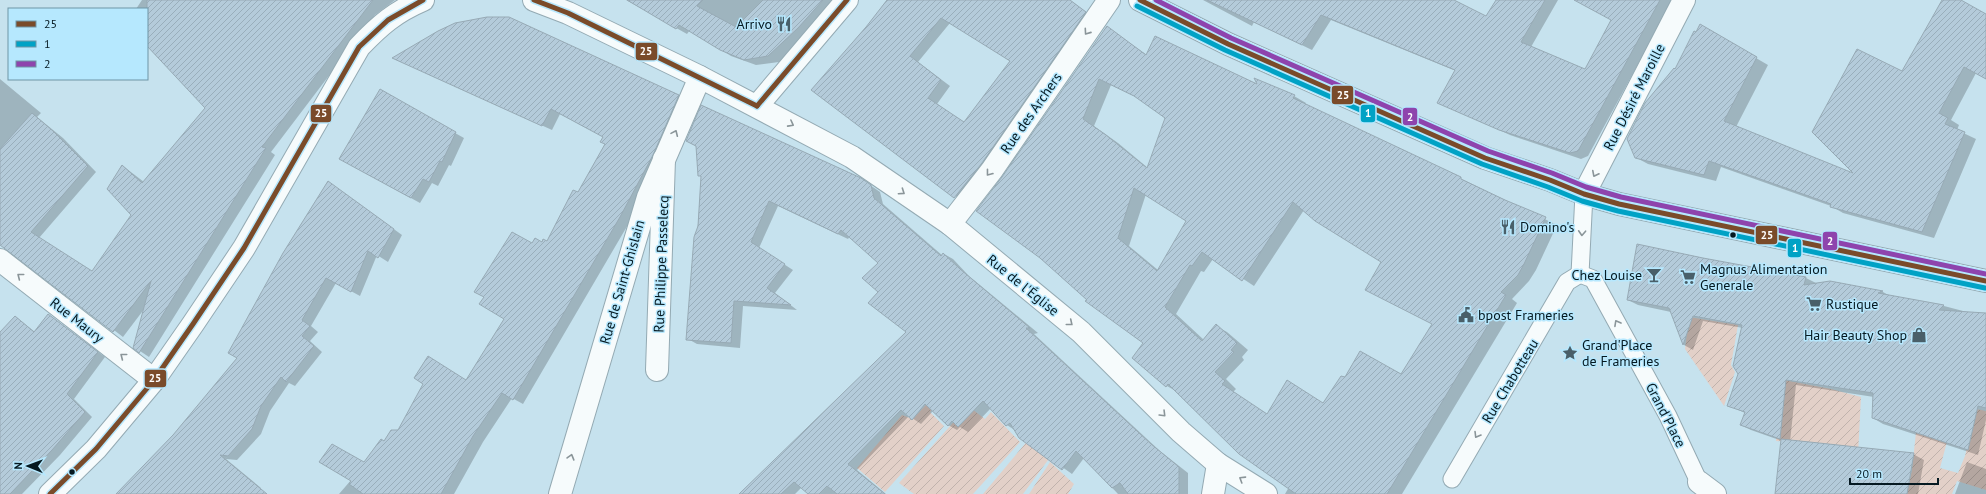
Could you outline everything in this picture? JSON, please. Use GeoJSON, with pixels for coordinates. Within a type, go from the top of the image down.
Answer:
{"type":"FeatureCollection","features":[{"type":"Feature","properties":{"kind":"street"},"geometry":{"type":"LineString","coordinates":[[50,494],[96,449],[154,380],[244,248],[359,47],[384,22],[408,6],[423,0]]}},
{"type":"Feature","properties":{"kind":"street","name":"Rue de l'Église"},"geometry":{"type":"LineString","coordinates":[[534,0],[568,13],[700,77],[852,157],[950,224],[1081,332],[1182,432],[1218,464],[1266,494]]}},
{"type":"Feature","properties":{"kind":"street"},"geometry":{"type":"LineString","coordinates":[[757,106],[847,0]]}},
{"type":"Feature","properties":{"kind":"street","name":"Rue des Archers"},"geometry":{"type":"LineString","coordinates":[[950,224],[992,170],[1109,0]]}},
{"type":"Feature","properties":{"kind":"street"},"geometry":{"type":"LineString","coordinates":[[1140,0],[1228,44],[1479,155],[1550,180],[1584,194],[1619,204],[1986,281]]}},
{"type":"Feature","properties":{"kind":"street","name":"Rue Désiré Maroille"},"geometry":{"type":"LineString","coordinates":[[1584,194],[1684,0]]}},
{"type":"Feature","properties":{"kind":"street","name":"Rue de Saint-Ghislain"},"geometry":{"type":"LineString","coordinates":[[560,494],[648,197],[700,77]]}},
{"type":"Feature","properties":{"kind":"street","name":"Rue Philippe Passelecq"},"geometry":{"type":"LineString","coordinates":[[657,370],[664,159]]}},
{"type":"Feature","properties":{"kind":"street","name":"Rue Maury"},"geometry":{"type":"LineString","coordinates":[[0,260],[154,380]]}},
{"type":"Feature","properties":{"kind":"street"},"geometry":{"type":"LineString","coordinates":[[1213,494],[1218,464]]}},
{"type":"Feature","properties":{"kind":"lane"},"geometry":{"type":"LineString","coordinates":[[1580,274],[1584,194]]}},
{"type":"Feature","properties":{"kind":"lane","name":"Rue Chabotteau"},"geometry":{"type":"LineString","coordinates":[[1452,479],[1567,282],[1580,274]]}},
{"type":"Feature","properties":{"kind":"lane","name":"Grand'Place"},"geometry":{"type":"LineString","coordinates":[[1580,274],[1593,279],[1707,488]]}},
{"type":"Feature","properties":{"kind":"shaded area"},"geometry":{"type":"Polygon","coordinates":[[[1689,317],[1738,325],[1731,365],[1735,372],[1724,406],[1685,349],[1689,317]]]}},
{"type":"Feature","properties":{"kind":"shaded area"},"geometry":{"type":"Polygon","coordinates":[[[1784,380],[1831,389],[1861,397],[1856,494],[1824,494],[1829,444],[1776,441],[1784,380]]]}},
{"type":"Feature","properties":{"kind":"shaded area"},"geometry":{"type":"Polygon","coordinates":[[[948,381],[954,388],[930,412],[944,426],[885,492],[857,468],[902,415],[913,419],[948,381]]]}},
{"type":"Feature","properties":{"kind":"shaded area"},"geometry":{"type":"Polygon","coordinates":[[[968,406],[985,419],[991,412],[1020,442],[973,494],[914,494],[899,483],[968,406]]]}},
{"type":"Feature","properties":{"kind":"shaded area"},"geometry":{"type":"Polygon","coordinates":[[[1976,409],[1986,411],[1986,490],[1957,481],[1952,494],[1907,494],[1912,470],[1916,432],[1948,438],[1940,468],[1958,473],[1965,456],[1976,409]]]}},
{"type":"Feature","properties":{"kind":"shaded area"},"geometry":{"type":"Polygon","coordinates":[[[1029,439],[1054,452],[1023,494],[983,494],[1029,439]]]}},
{"type":"Feature","properties":{"kind":"shaded area"},"geometry":{"type":"Polygon","coordinates":[[[1050,462],[1074,484],[1068,494],[1029,494],[1050,462]]]}},
{"type":"Feature","properties":{"kind":"building"},"geometry":{"type":"Polygon","coordinates":[[[147,0],[373,0],[262,147],[266,148],[139,353],[133,348],[151,281],[113,332],[0,245],[0,149],[32,113],[53,131],[88,166],[31,232],[92,271],[131,215],[107,189],[122,165],[142,183],[205,108],[148,47],[147,0]]]}},
{"type":"Feature","properties":{"kind":"building"},"geometry":{"type":"Polygon","coordinates":[[[627,0],[703,0],[697,6],[736,27],[763,0],[823,0],[798,28],[768,56],[744,60],[720,50],[679,25],[676,29],[627,0]]]}},
{"type":"Feature","properties":{"kind":"building"},"geometry":{"type":"Polygon","coordinates":[[[887,0],[1070,0],[1086,12],[982,163],[954,198],[811,90],[866,27],[887,0]],[[941,18],[910,56],[941,80],[928,98],[964,122],[1010,61],[941,18]]]}},
{"type":"Feature","properties":{"kind":"building"},"geometry":{"type":"Polygon","coordinates":[[[1207,0],[1454,0],[1486,16],[1496,0],[1545,0],[1521,42],[1585,69],[1611,20],[1574,0],[1660,0],[1578,151],[1570,153],[1499,130],[1437,103],[1455,70],[1321,15],[1302,45],[1207,0]]]}},
{"type":"Feature","properties":{"kind":"building"},"geometry":{"type":"Polygon","coordinates":[[[1942,0],[1961,0],[1986,14],[1986,79],[1964,67],[1939,113],[1948,118],[1945,124],[1965,132],[1922,232],[1830,207],[1831,204],[1709,161],[1704,175],[1635,158],[1627,139],[1645,103],[1674,68],[1675,69],[1694,31],[1696,32],[1700,24],[1757,57],[1724,121],[1853,173],[1812,132],[1857,49],[1902,71],[1942,0]]]}},
{"type":"Feature","properties":{"kind":"building"},"geometry":{"type":"Polygon","coordinates":[[[487,17],[509,17],[679,95],[653,155],[620,217],[513,400],[502,393],[473,436],[441,494],[363,494],[349,484],[351,481],[319,462],[332,444],[364,462],[381,439],[384,441],[391,430],[398,430],[423,384],[414,378],[428,356],[466,380],[504,319],[479,304],[484,297],[474,292],[512,232],[532,243],[535,238],[542,242],[543,239],[547,241],[573,190],[578,192],[605,144],[600,142],[603,137],[551,109],[542,126],[392,58],[438,31],[455,23],[487,17]]]}},
{"type":"Feature","properties":{"kind":"building"},"geometry":{"type":"Polygon","coordinates":[[[1107,26],[1146,55],[1155,36],[1257,84],[1254,78],[1295,95],[1293,98],[1461,177],[1461,179],[1505,200],[1546,217],[1518,275],[1501,292],[1506,295],[1387,494],[1296,494],[1239,454],[1168,384],[1166,387],[1132,358],[1143,343],[1085,301],[1087,300],[1040,258],[976,211],[1002,177],[1107,26]],[[1099,79],[1083,119],[1106,135],[1147,168],[1165,118],[1134,96],[1099,79]],[[1134,188],[1118,238],[1157,271],[1186,221],[1134,188]],[[1293,202],[1242,281],[1202,252],[1192,266],[1190,265],[1165,307],[1202,341],[1216,324],[1237,343],[1231,350],[1234,352],[1215,372],[1225,381],[1222,384],[1267,414],[1287,380],[1323,403],[1341,376],[1345,377],[1360,351],[1401,374],[1432,324],[1365,290],[1381,262],[1315,221],[1293,202]]]}},
{"type":"Feature","properties":{"kind":"building"},"geometry":{"type":"Polygon","coordinates":[[[380,89],[456,132],[442,162],[440,161],[429,182],[423,179],[411,198],[339,159],[380,89]]]}},
{"type":"Feature","properties":{"kind":"building"},"geometry":{"type":"Polygon","coordinates":[[[701,105],[861,178],[871,185],[874,198],[941,256],[943,253],[1030,328],[1026,328],[1151,444],[1179,467],[1179,494],[1128,494],[1120,483],[1112,488],[1076,451],[1062,470],[1019,438],[1010,423],[1006,426],[983,401],[958,427],[952,421],[948,426],[925,404],[912,420],[901,410],[848,464],[885,494],[837,494],[827,486],[819,494],[808,494],[794,482],[781,494],[739,494],[906,332],[868,303],[878,292],[862,278],[878,263],[841,230],[838,234],[769,201],[751,242],[785,264],[767,288],[791,305],[734,301],[731,343],[686,340],[694,237],[698,226],[701,176],[698,176],[696,146],[686,141],[701,105]]]}},
{"type":"Feature","properties":{"kind":"building"},"geometry":{"type":"Polygon","coordinates":[[[328,181],[394,229],[378,258],[368,251],[351,292],[326,278],[302,320],[310,326],[302,336],[314,346],[286,382],[281,377],[261,406],[252,429],[228,456],[220,455],[267,494],[116,494],[173,435],[237,358],[228,353],[283,253],[328,181]]]}},
{"type":"Feature","properties":{"kind":"building"},"geometry":{"type":"Polygon","coordinates":[[[1637,244],[1806,277],[1804,285],[1830,281],[1883,291],[1878,293],[1944,305],[1939,310],[1986,313],[1986,408],[1978,406],[1968,450],[1872,418],[1873,393],[1786,380],[1780,439],[1740,425],[1745,412],[1727,406],[1738,374],[1733,366],[1742,325],[1693,316],[1683,345],[1669,308],[1627,300],[1637,244]]]}},
{"type":"Feature","properties":{"kind":"building"},"geometry":{"type":"Polygon","coordinates":[[[48,314],[98,352],[67,394],[85,412],[52,450],[10,494],[0,494],[0,332],[15,316],[34,332],[48,314]]]}},
{"type":"Feature","properties":{"kind":"building"},"geometry":{"type":"Polygon","coordinates":[[[1781,439],[1914,453],[1907,494],[1775,494],[1781,439]]]}},
{"type":"Feature","properties":{"kind":"transit line","name":"25"},"geometry":{"type":"LineString","coordinates":[[50,494],[96,449],[154,380],[193,324],[244,248],[359,47],[388,20],[423,0]]}},
{"type":"Feature","properties":{"kind":"transit line","name":"25"},"geometry":{"type":"LineString","coordinates":[[534,0],[568,13],[757,106]]}},
{"type":"Feature","properties":{"kind":"transit line","name":"25"},"geometry":{"type":"LineString","coordinates":[[757,106],[847,0]]}},
{"type":"Feature","properties":{"kind":"transit line","name":"25"},"geometry":{"type":"LineString","coordinates":[[1140,0],[1228,44],[1485,158],[1550,180],[1584,194],[1619,204],[1986,281]]}},
{"type":"Feature","properties":{"kind":"transit line","name":"2"},"geometry":{"type":"LineString","coordinates":[[1156,0],[1231,38],[1488,151],[1552,173],[1586,187],[1621,197],[1986,274]]}},
{"type":"Feature","properties":{"kind":"transit line","name":"1"},"geometry":{"type":"LineString","coordinates":[[1137,6],[1225,50],[1482,164],[1548,187],[1582,201],[1618,211],[1985,288]]}},
{"type":"Feature","properties":{"kind":"place","name":"Arrivo"},"geometry":{"type":"Point","coordinates":[784,24]}},
{"type":"Feature","properties":{"kind":"place","name":"Domino's"},"geometry":{"type":"Point","coordinates":[1508,227]}},
{"type":"Feature","properties":{"kind":"place","name":"Chez Louise"},"geometry":{"type":"Point","coordinates":[1654,275]}},
{"type":"Feature","properties":{"kind":"place","name":"Magnus Alimentation Generale"},"geometry":{"type":"Point","coordinates":[1688,277]}},
{"type":"Feature","properties":{"kind":"place","name":"Rustique"},"geometry":{"type":"Point","coordinates":[1814,304]}},
{"type":"Feature","properties":{"kind":"place","name":"bpost Frameries"},"geometry":{"type":"Point","coordinates":[1466,315]}},
{"type":"Feature","properties":{"kind":"place","name":"Hair Beauty Shop"},"geometry":{"type":"Point","coordinates":[1919,335]}},
{"type":"Feature","properties":{"kind":"place","name":"Grand'Place de Frameries"},"geometry":{"type":"Point","coordinates":[1570,353]}}]}
